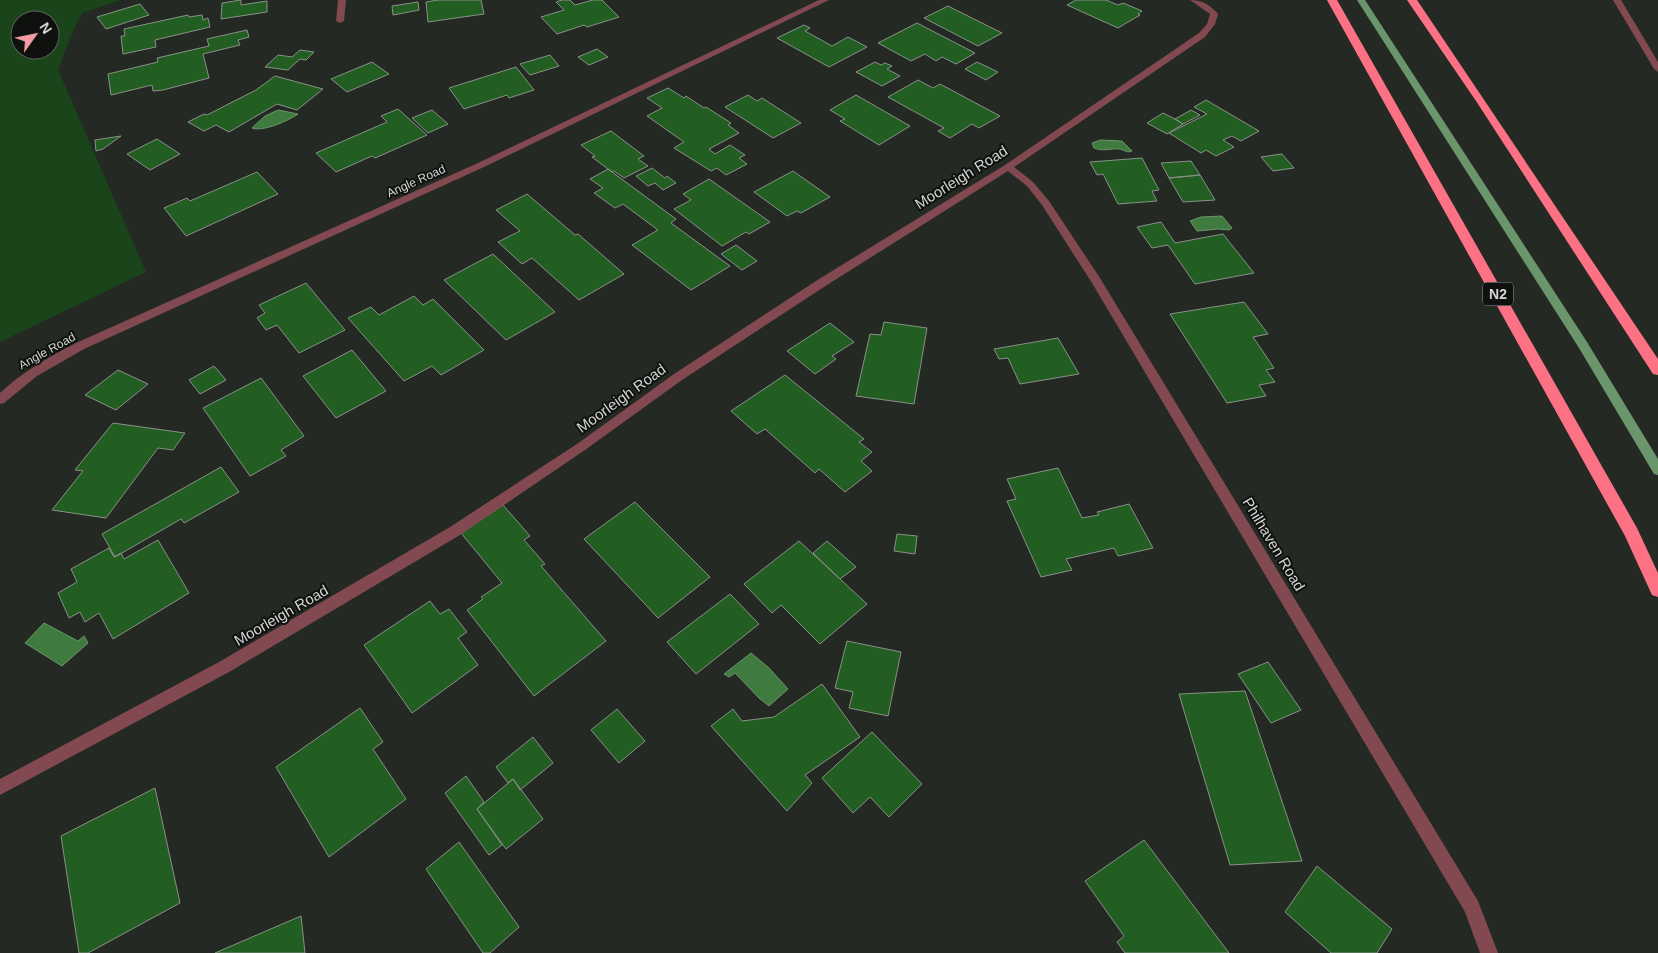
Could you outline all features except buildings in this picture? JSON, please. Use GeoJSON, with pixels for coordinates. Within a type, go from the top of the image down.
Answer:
{"type":"FeatureCollection","features":[{"type":"Feature","properties":{"kind":"highway","name":"N2"},"geometry":{"type":"LineString","coordinates":[[1332,0],[1631,533],[1658,590]]}},
{"type":"Feature","properties":{"kind":"highway"},"geometry":{"type":"LineString","coordinates":[[1412,0],[1658,370]]}},
{"type":"Feature","properties":{"kind":"street"},"geometry":{"type":"LineString","coordinates":[[340,20],[342,0]]}},
{"type":"Feature","properties":{"kind":"street","name":"Angle Road"},"geometry":{"type":"LineString","coordinates":[[0,400],[17,383],[45,363],[481,166],[824,0]]}},
{"type":"Feature","properties":{"kind":"street","name":"Moorleigh Road"},"geometry":{"type":"LineString","coordinates":[[0,787],[224,667],[455,531],[581,447],[678,377],[748,330],[1008,167],[1202,36],[1211,24],[1214,14],[1194,0]]}},
{"type":"Feature","properties":{"kind":"street"},"geometry":{"type":"LineString","coordinates":[[1618,0],[1658,68]]}},
{"type":"Feature","properties":{"kind":"street","name":"Philhaven Road"},"geometry":{"type":"LineString","coordinates":[[1008,167],[1030,184],[1046,203],[1096,282],[1472,907],[1488,953]]}},
{"type":"Feature","properties":{"kind":"shaded area"},"geometry":{"type":"Polygon","coordinates":[[[0,0],[120,0],[82,13],[58,70],[146,272],[0,342],[0,0]]]}},
{"type":"Feature","properties":{"kind":"shaded area"},"geometry":{"type":"Polygon","coordinates":[[[278,110],[298,114],[282,123],[269,127],[252,128],[265,116],[278,110]]]}},
{"type":"Feature","properties":{"kind":"shaded area"},"geometry":{"type":"Polygon","coordinates":[[[1100,140],[1122,141],[1132,151],[1094,148],[1092,143],[1100,140]]]}},
{"type":"Feature","properties":{"kind":"shaded area"},"geometry":{"type":"Polygon","coordinates":[[[1222,216],[1232,228],[1229,230],[1197,231],[1190,221],[1201,217],[1222,216]]]}},
{"type":"Feature","properties":{"kind":"shaded area"},"geometry":{"type":"Polygon","coordinates":[[[44,623],[78,641],[84,636],[88,643],[62,666],[25,643],[44,623]]]}},
{"type":"Feature","properties":{"kind":"shaded area"},"geometry":{"type":"Polygon","coordinates":[[[751,653],[769,668],[788,689],[769,706],[735,673],[729,677],[724,674],[751,653]]]}},
{"type":"Feature","properties":{"kind":"waterway"},"geometry":{"type":"LineString","coordinates":[[1361,0],[1583,345],[1658,470]]}}]}
